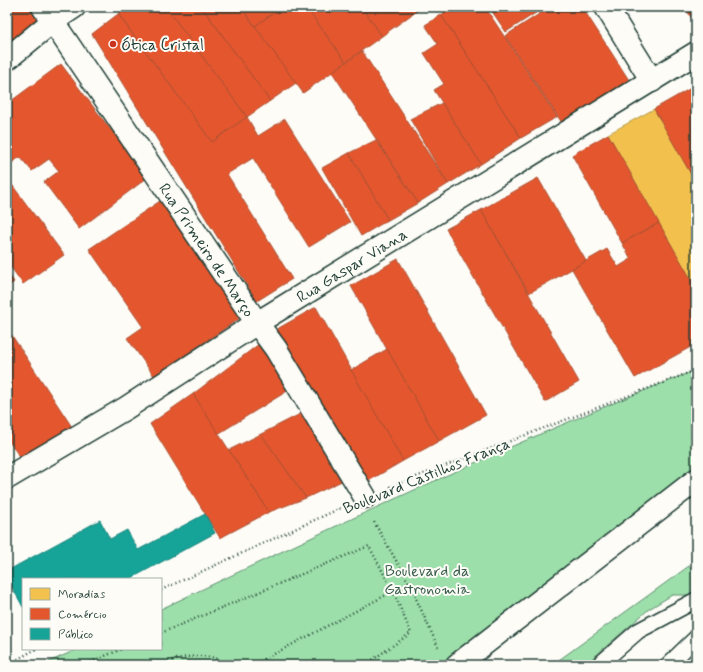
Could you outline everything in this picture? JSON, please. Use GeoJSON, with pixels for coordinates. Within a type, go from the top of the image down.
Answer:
{"type":"FeatureCollection","features":[{"type":"Feature","properties":{"kind":"street"},"geometry":{"type":"LineString","coordinates":[[7,59],[48,14],[74,7]]}},
{"type":"Feature","properties":{"kind":"street"},"geometry":{"type":"LineString","coordinates":[[606,7],[652,81]]}},
{"type":"Feature","properties":{"kind":"street","name":"Rua Primeiro de Março"},"geometry":{"type":"LineString","coordinates":[[48,14],[276,349],[365,497]]}},
{"type":"Feature","properties":{"kind":"street","name":"Rua Gaspar Viana"},"geometry":{"type":"LineString","coordinates":[[7,478],[126,408],[257,323],[696,53]]}},
{"type":"Feature","properties":{"kind":"street"},"geometry":{"type":"LineString","coordinates":[[457,665],[696,480]]}},
{"type":"Feature","properties":{"kind":"lane"},"geometry":{"type":"LineString","coordinates":[[599,665],[638,631],[696,600]]}},
{"type":"Feature","properties":{"kind":"lane"},"geometry":{"type":"LineString","coordinates":[[668,665],[696,638]]}},
{"type":"Feature","properties":{"kind":"path","name":"Boulevard Castilhos França"},"geometry":{"type":"LineString","coordinates":[[162,590],[365,497],[696,370]]}},
{"type":"Feature","properties":{"kind":"path"},"geometry":{"type":"LineString","coordinates":[[365,497],[368,512],[409,583],[440,651]]}},
{"type":"Feature","properties":{"kind":"path"},"geometry":{"type":"LineString","coordinates":[[162,633],[369,546],[393,591],[411,632],[365,665]]}},
{"type":"Feature","properties":{"kind":"path"},"geometry":{"type":"LineString","coordinates":[[253,665],[409,583]]}},
{"type":"Feature","properties":{"kind":"path"},"geometry":{"type":"LineString","coordinates":[[7,665],[34,650]]}},
{"type":"Feature","properties":{"kind":"path"},"geometry":{"type":"LineString","coordinates":[[84,665],[120,650]]}},
{"type":"Feature","properties":{"kind":"path"},"geometry":{"type":"LineString","coordinates":[[157,665],[191,656],[213,658],[228,665]]}},
{"type":"Feature","properties":{"kind":"green space","name":"Boulevard da Gastronomia"},"geometry":{"type":"Polygon","coordinates":[[[696,370],[696,481],[457,665],[42,665],[76,650],[162,650],[162,609],[426,485],[560,425],[696,370]]]}},
{"type":"Feature","properties":{"kind":"green space"},"geometry":{"type":"Polygon","coordinates":[[[689,566],[696,578],[696,595],[672,595],[649,609],[585,665],[552,665],[689,566]]]}},
{"type":"Feature","properties":{"kind":"building: Moradias"},"geometry":{"type":"Polygon","coordinates":[[[654,109],[696,183],[696,288],[608,134],[654,109]]]}},
{"type":"Feature","properties":{"kind":"building: Comércio"},"geometry":{"type":"Polygon","coordinates":[[[7,7],[28,7],[39,22],[7,45],[7,7]]]}},
{"type":"Feature","properties":{"kind":"building: Comércio"},"geometry":{"type":"Polygon","coordinates":[[[128,7],[166,7],[247,117],[212,142],[118,14],[128,7]]]}},
{"type":"Feature","properties":{"kind":"building: Comércio"},"geometry":{"type":"Polygon","coordinates":[[[166,7],[202,7],[270,101],[247,117],[166,7]]]}},
{"type":"Feature","properties":{"kind":"building: Comércio"},"geometry":{"type":"Polygon","coordinates":[[[202,7],[241,7],[296,83],[270,101],[202,7]]]}},
{"type":"Feature","properties":{"kind":"building: Comércio"},"geometry":{"type":"Polygon","coordinates":[[[241,7],[282,7],[255,26],[241,7]]]}},
{"type":"Feature","properties":{"kind":"building: Comércio"},"geometry":{"type":"Polygon","coordinates":[[[282,7],[306,7],[346,62],[303,93],[255,26],[282,7]]]}},
{"type":"Feature","properties":{"kind":"building: Comércio"},"geometry":{"type":"Polygon","coordinates":[[[306,7],[362,7],[382,36],[346,62],[306,7]]]}},
{"type":"Feature","properties":{"kind":"building: Comércio"},"geometry":{"type":"Polygon","coordinates":[[[362,7],[422,7],[382,36],[362,7]]]}},
{"type":"Feature","properties":{"kind":"building: Comércio"},"geometry":{"type":"Polygon","coordinates":[[[452,7],[485,7],[557,117],[521,138],[441,15],[452,7]]]}},
{"type":"Feature","properties":{"kind":"building: Comércio"},"geometry":{"type":"Polygon","coordinates":[[[489,7],[545,7],[506,32],[489,7]]]}},
{"type":"Feature","properties":{"kind":"building: Comércio"},"geometry":{"type":"Polygon","coordinates":[[[550,7],[582,7],[629,80],[562,123],[505,36],[550,7]]]}},
{"type":"Feature","properties":{"kind":"building: Comércio"},"geometry":{"type":"Polygon","coordinates":[[[685,7],[696,7],[696,26],[685,7]]]}},
{"type":"Feature","properties":{"kind":"building: Comércio"},"geometry":{"type":"Polygon","coordinates":[[[118,14],[212,142],[247,117],[258,136],[285,119],[350,222],[309,247],[253,158],[227,174],[292,279],[257,301],[92,34],[118,14]]]}},
{"type":"Feature","properties":{"kind":"building: Comércio"},"geometry":{"type":"Polygon","coordinates":[[[441,15],[521,138],[481,164],[434,90],[444,84],[424,53],[438,44],[425,25],[441,15]]]}},
{"type":"Feature","properties":{"kind":"building: Comércio"},"geometry":{"type":"Polygon","coordinates":[[[362,51],[448,184],[418,203],[332,72],[362,51]]]}},
{"type":"Feature","properties":{"kind":"building: Comércio"},"geometry":{"type":"Polygon","coordinates":[[[61,64],[147,178],[79,229],[44,182],[59,171],[49,159],[32,171],[20,157],[9,165],[7,162],[7,104],[61,64]]]}},
{"type":"Feature","properties":{"kind":"building: Comércio"},"geometry":{"type":"Polygon","coordinates":[[[696,85],[696,96],[691,88],[696,85]]]}},
{"type":"Feature","properties":{"kind":"building: Comércio"},"geometry":{"type":"Polygon","coordinates":[[[691,88],[696,96],[696,183],[654,109],[691,88]]]}},
{"type":"Feature","properties":{"kind":"building: Comércio"},"geometry":{"type":"Polygon","coordinates":[[[442,103],[481,164],[448,184],[410,119],[442,103]]]}},
{"type":"Feature","properties":{"kind":"building: Comércio"},"geometry":{"type":"Polygon","coordinates":[[[608,134],[659,223],[622,243],[572,155],[608,134]]]}},
{"type":"Feature","properties":{"kind":"building: Comércio"},"geometry":{"type":"Polygon","coordinates":[[[376,140],[418,203],[388,220],[349,153],[376,140]]]}},
{"type":"Feature","properties":{"kind":"building: Comércio"},"geometry":{"type":"Polygon","coordinates":[[[349,153],[388,220],[361,236],[322,168],[349,153]]]}},
{"type":"Feature","properties":{"kind":"building: Comércio"},"geometry":{"type":"Polygon","coordinates":[[[7,178],[64,255],[23,284],[7,262],[7,178]]]}},
{"type":"Feature","properties":{"kind":"building: Comércio"},"geometry":{"type":"Polygon","coordinates":[[[538,178],[586,261],[529,293],[481,210],[538,178]]]}},
{"type":"Feature","properties":{"kind":"building: Comércio"},"geometry":{"type":"Polygon","coordinates":[[[160,201],[240,318],[154,376],[127,338],[143,327],[89,249],[160,201]]]}},
{"type":"Feature","properties":{"kind":"building: Comércio"},"geometry":{"type":"Polygon","coordinates":[[[481,210],[579,382],[545,402],[446,229],[481,210]]]}},
{"type":"Feature","properties":{"kind":"building: Comércio"},"geometry":{"type":"Polygon","coordinates":[[[659,223],[696,288],[696,344],[635,378],[572,269],[607,249],[618,267],[631,259],[622,243],[659,223]]]}},
{"type":"Feature","properties":{"kind":"building: Comércio"},"geometry":{"type":"Polygon","coordinates":[[[398,259],[486,415],[439,441],[351,286],[398,259]]]}},
{"type":"Feature","properties":{"kind":"building: Comércio"},"geometry":{"type":"Polygon","coordinates":[[[7,272],[14,282],[7,287],[7,272]]]}},
{"type":"Feature","properties":{"kind":"building: Comércio"},"geometry":{"type":"Polygon","coordinates":[[[316,307],[403,461],[365,483],[277,329],[316,307]]]}},
{"type":"Feature","properties":{"kind":"building: Comércio"},"geometry":{"type":"Polygon","coordinates":[[[7,328],[72,427],[21,459],[7,438],[7,328]]]}},
{"type":"Feature","properties":{"kind":"building: Comércio"},"geometry":{"type":"Polygon","coordinates":[[[259,344],[289,390],[218,434],[193,394],[259,344]]]}},
{"type":"Feature","properties":{"kind":"building: Comércio"},"geometry":{"type":"Polygon","coordinates":[[[387,349],[439,441],[403,461],[351,370],[387,349]]]}},
{"type":"Feature","properties":{"kind":"building: Comércio"},"geometry":{"type":"Polygon","coordinates":[[[193,394],[269,512],[220,538],[150,424],[193,394]]]}},
{"type":"Feature","properties":{"kind":"building: Comércio"},"geometry":{"type":"Polygon","coordinates":[[[306,411],[348,478],[306,498],[261,434],[306,411]]]}},
{"type":"Feature","properties":{"kind":"building: Comércio"},"geometry":{"type":"Polygon","coordinates":[[[261,434],[306,498],[269,512],[229,450],[261,434]]]}},
{"type":"Feature","properties":{"kind":"building: Público"},"geometry":{"type":"Polygon","coordinates":[[[205,514],[215,533],[132,578],[22,578],[22,605],[7,578],[7,571],[100,520],[110,539],[127,530],[138,550],[205,514]]]}},
{"type":"Feature","properties":{"kind":"place","name":"Ótica Cristal"},"geometry":{"type":"Point","coordinates":[113,44]}}]}
